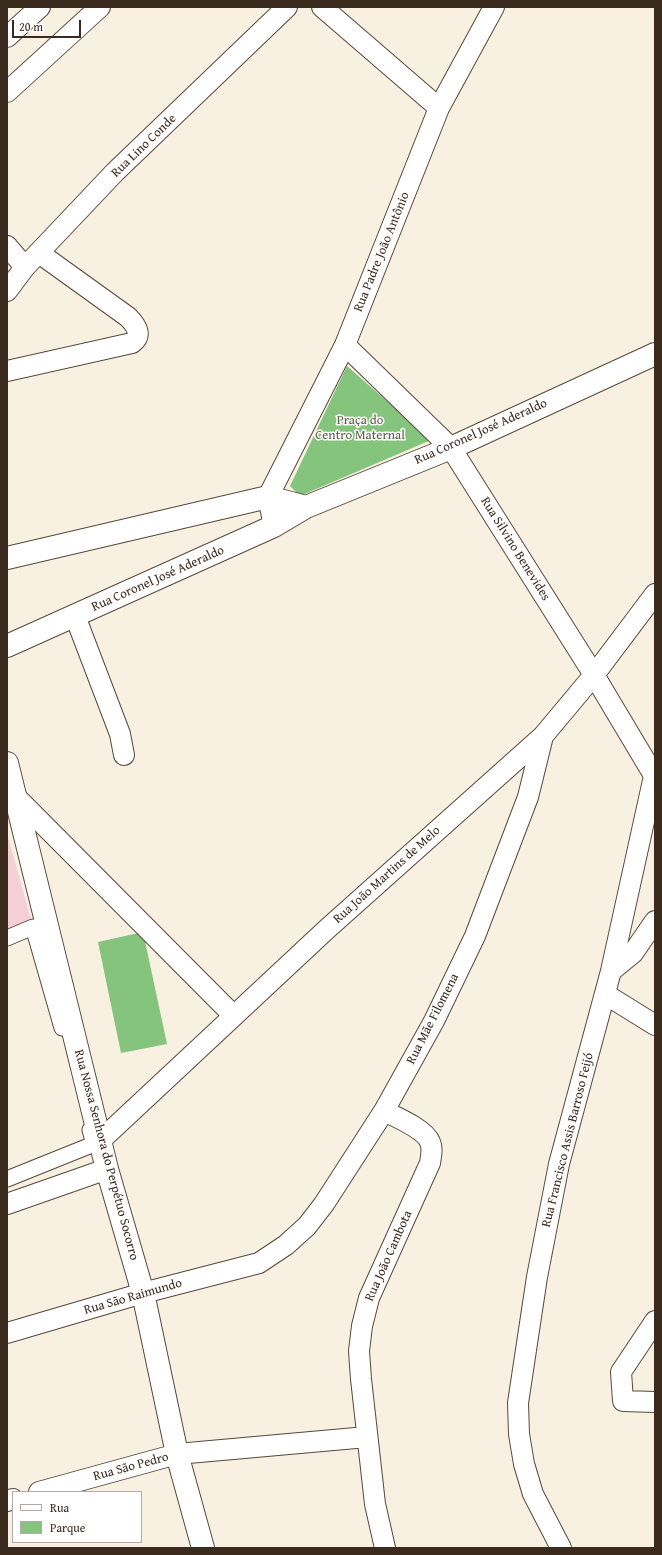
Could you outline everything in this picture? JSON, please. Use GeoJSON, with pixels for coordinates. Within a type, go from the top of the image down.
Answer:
{"type":"FeatureCollection","features":[{"type":"Feature","properties":{"kind":"main road","name":"Rua Coronel José Aderaldo"},"geometry":{"type":"LineString","coordinates":[[7,646],[274,526],[306,507],[451,448],[655,354]]}},
{"type":"Feature","properties":{"kind":"main road"},"geometry":{"type":"LineString","coordinates":[[7,558],[268,497],[306,507]]}},
{"type":"Feature","properties":{"kind":"main road","name":"Rua Nossa Senhora do Perpétuo Socorro"},"geometry":{"type":"LineString","coordinates":[[7,763],[108,1169],[143,1293],[177,1454],[203,1548]]}},
{"type":"Feature","properties":{"kind":"street"},"geometry":{"type":"LineString","coordinates":[[7,37],[40,7]]}},
{"type":"Feature","properties":{"kind":"street"},"geometry":{"type":"LineString","coordinates":[[7,92],[100,7]]}},
{"type":"Feature","properties":{"kind":"street","name":"Rua Lino Conde"},"geometry":{"type":"LineString","coordinates":[[7,291],[26,267],[115,172],[287,7]]}},
{"type":"Feature","properties":{"kind":"street"},"geometry":{"type":"LineString","coordinates":[[322,7],[440,108]]}},
{"type":"Feature","properties":{"kind":"street","name":"Rua Padre João Antônio"},"geometry":{"type":"LineString","coordinates":[[268,497],[345,345],[440,108],[494,7]]}},
{"type":"Feature","properties":{"kind":"street"},"geometry":{"type":"LineString","coordinates":[[7,246],[26,267]]}},
{"type":"Feature","properties":{"kind":"street"},"geometry":{"type":"LineString","coordinates":[[7,371],[132,343],[136,340],[138,330],[128,317],[40,253]]}},
{"type":"Feature","properties":{"kind":"street","name":"Rua Silvino Benevides"},"geometry":{"type":"LineString","coordinates":[[345,345],[451,448],[594,675],[655,776]]}},
{"type":"Feature","properties":{"kind":"street"},"geometry":{"type":"LineString","coordinates":[[268,497],[274,526]]}},
{"type":"Feature","properties":{"kind":"street","name":"Rua João Martins de Melo"},"geometry":{"type":"LineString","coordinates":[[101,1140],[327,929],[543,736],[594,675],[655,594]]}},
{"type":"Feature","properties":{"kind":"street"},"geometry":{"type":"LineString","coordinates":[[75,616],[120,734],[124,755]]}},
{"type":"Feature","properties":{"kind":"street","name":"Rua Mãe Filomena"},"geometry":{"type":"LineString","coordinates":[[259,1263],[286,1245],[307,1226],[324,1204],[384,1110],[434,1021],[475,936],[528,797],[543,736]]}},
{"type":"Feature","properties":{"kind":"street","name":"Rua Francisco Assis Barroso Feijó"},"geometry":{"type":"LineString","coordinates":[[561,1548],[534,1494],[524,1464],[518,1434],[518,1403],[537,1277],[560,1164],[611,971],[655,776]]}},
{"type":"Feature","properties":{"kind":"street"},"geometry":{"type":"LineString","coordinates":[[15,796],[234,1016]]}},
{"type":"Feature","properties":{"kind":"street"},"geometry":{"type":"LineString","coordinates":[[7,938],[33,927],[94,1144],[7,1179]]}},
{"type":"Feature","properties":{"kind":"street"},"geometry":{"type":"LineString","coordinates":[[620,934],[651,928]]}},
{"type":"Feature","properties":{"kind":"street"},"geometry":{"type":"LineString","coordinates":[[611,971],[633,953],[651,928]]}},
{"type":"Feature","properties":{"kind":"street"},"geometry":{"type":"LineString","coordinates":[[605,994],[655,1025]]}},
{"type":"Feature","properties":{"kind":"street","name":"Rua João Cambota"},"geometry":{"type":"LineString","coordinates":[[384,1110],[421,1131],[430,1140],[432,1151],[430,1163],[369,1298],[362,1326],[359,1351],[375,1504],[385,1548]]}},
{"type":"Feature","properties":{"kind":"street"},"geometry":{"type":"LineString","coordinates":[[7,1204],[108,1169]]}},
{"type":"Feature","properties":{"kind":"street","name":"Rua São Raimundo"},"geometry":{"type":"LineString","coordinates":[[7,1333],[143,1293],[259,1263]]}},
{"type":"Feature","properties":{"kind":"street"},"geometry":{"type":"LineString","coordinates":[[654,1323],[621,1372],[623,1401],[655,1402]]}},
{"type":"Feature","properties":{"kind":"street","name":"Rua São Pedro"},"geometry":{"type":"LineString","coordinates":[[43,1491],[177,1454],[367,1437]]}},
{"type":"Feature","properties":{"kind":"shaded area"},"geometry":{"type":"Polygon","coordinates":[[[7,833],[33,927],[7,938],[7,833]]]}},
{"type":"Feature","properties":{"kind":"green space","name":"Praça do Centro Maternal"},"geometry":{"type":"Polygon","coordinates":[[[347,366],[431,440],[300,496],[290,486],[347,366]]]}},
{"type":"Feature","properties":{"kind":"green space"},"geometry":{"type":"Polygon","coordinates":[[[143,932],[167,1044],[121,1053],[98,942],[143,932]]]}}]}
